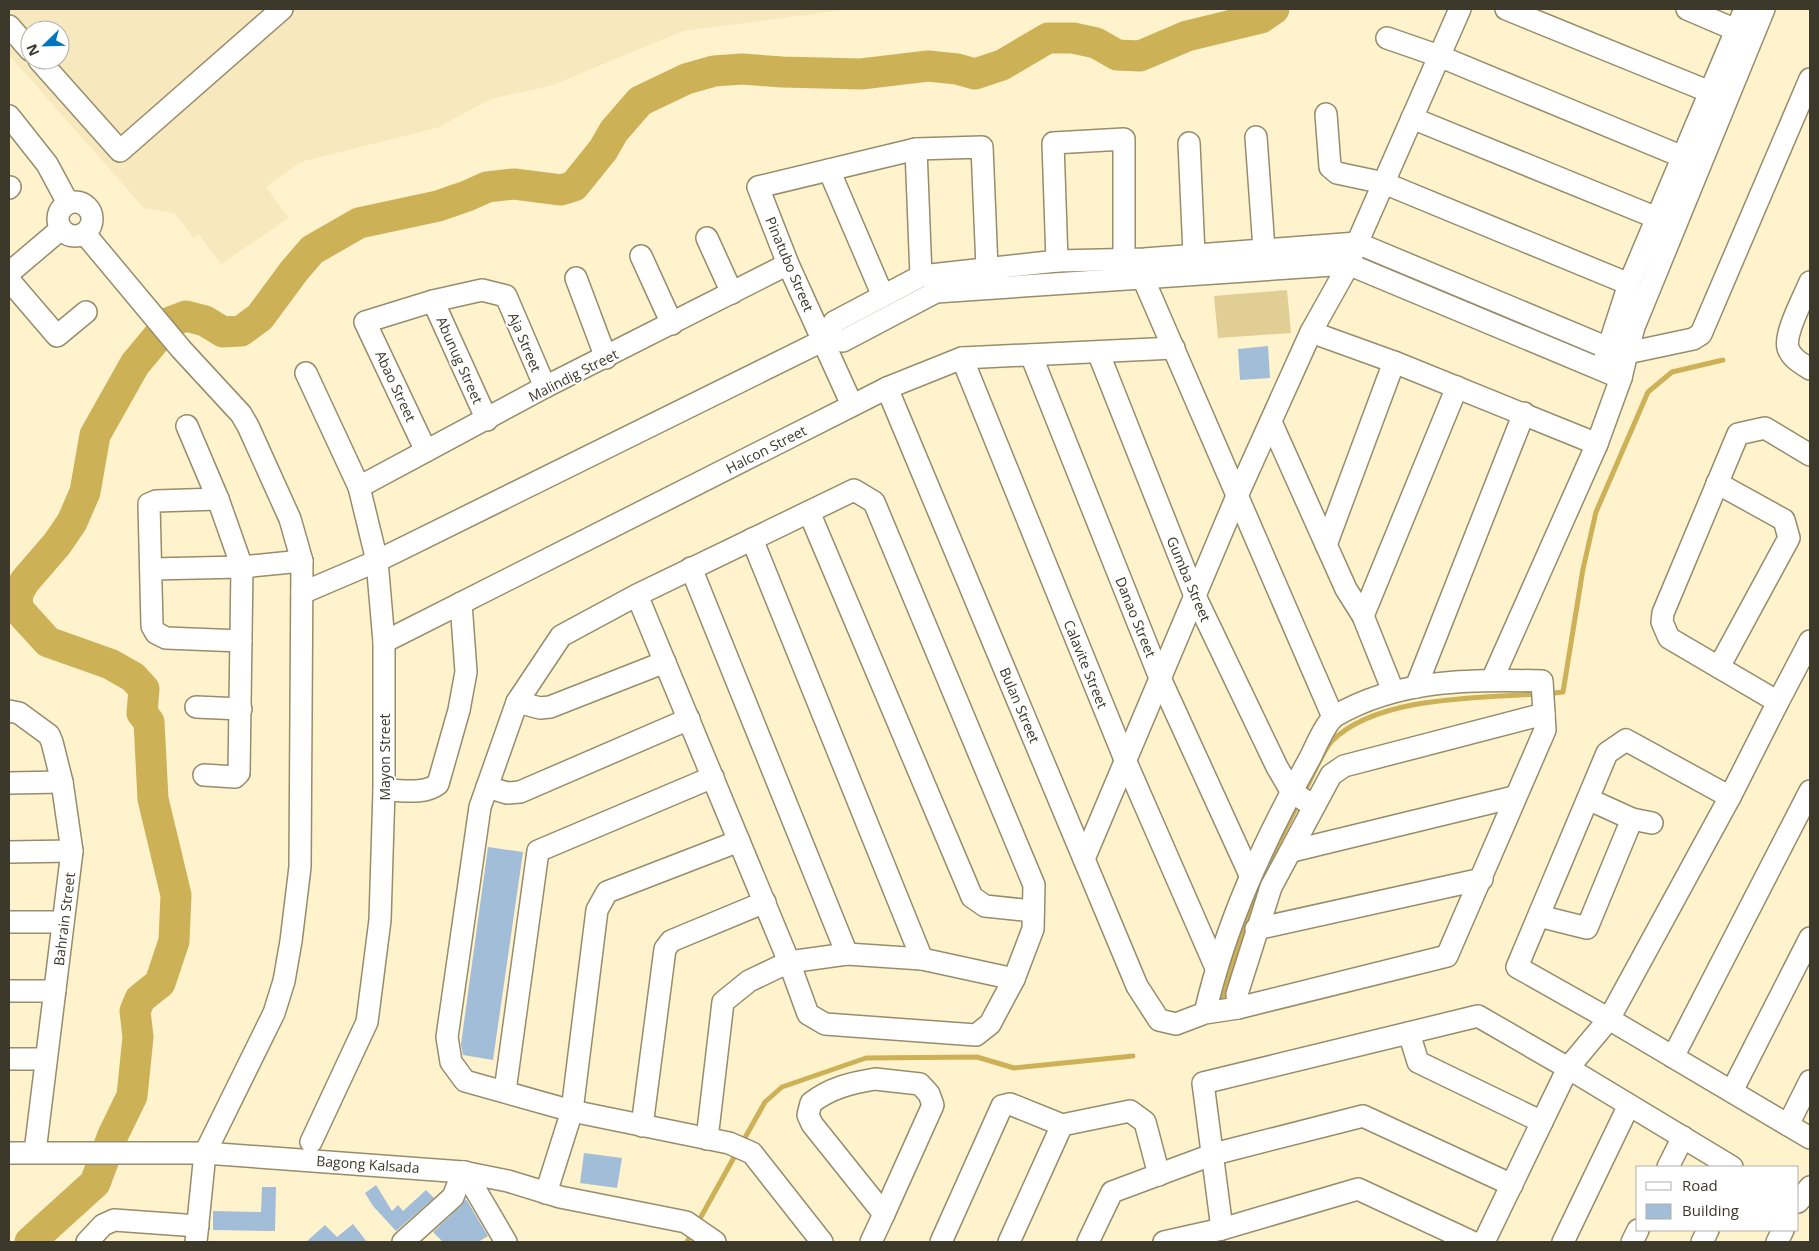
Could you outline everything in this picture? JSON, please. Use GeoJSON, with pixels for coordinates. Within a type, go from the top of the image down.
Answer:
{"type":"FeatureCollection","features":[{"type":"Feature","properties":{"kind":"street"},"geometry":{"type":"LineString","coordinates":[[48,70],[120,151],[282,9]]}},
{"type":"Feature","properties":{"kind":"street"},"geometry":{"type":"LineString","coordinates":[[1084,859],[1237,496],[1311,332],[1348,264],[1460,9]]}},
{"type":"Feature","properties":{"kind":"street"},"geometry":{"type":"LineString","coordinates":[[1506,9],[1710,92]]}},
{"type":"Feature","properties":{"kind":"street"},"geometry":{"type":"LineString","coordinates":[[1687,9],[1736,30]]}},
{"type":"Feature","properties":{"kind":"street"},"geometry":{"type":"LineString","coordinates":[[1492,680],[1597,444],[1621,378],[1617,350],[1629,284],[1745,9]]}},
{"type":"Feature","properties":{"kind":"street"},"geometry":{"type":"LineString","coordinates":[[1602,369],[1634,327],[1764,9]]}},
{"type":"Feature","properties":{"kind":"street"},"geometry":{"type":"LineString","coordinates":[[9,26],[20,39]]}},
{"type":"Feature","properties":{"kind":"street"},"geometry":{"type":"LineString","coordinates":[[1388,38],[1439,56],[1683,157]]}},
{"type":"Feature","properties":{"kind":"street"},"geometry":{"type":"LineString","coordinates":[[824,340],[834,322],[921,276],[1057,261],[1124,260],[1357,243],[1617,350],[1693,340],[1701,334],[1810,79]]}},
{"type":"Feature","properties":{"kind":"street"},"geometry":{"type":"LineString","coordinates":[[1326,114],[1330,167],[1333,171],[1384,183],[1629,284]]}},
{"type":"Feature","properties":{"kind":"street"},"geometry":{"type":"LineString","coordinates":[[9,116],[47,164],[68,203]]}},
{"type":"Feature","properties":{"kind":"street"},"geometry":{"type":"LineString","coordinates":[[1412,118],[1657,218]]}},
{"type":"Feature","properties":{"kind":"street"},"geometry":{"type":"LineString","coordinates":[[1256,137],[1264,249]]}},
{"type":"Feature","properties":{"kind":"street"},"geometry":{"type":"LineString","coordinates":[[1057,261],[1053,143],[1124,140],[1124,260]]}},
{"type":"Feature","properties":{"kind":"street"},"geometry":{"type":"LineString","coordinates":[[1189,143],[1194,254]]}},
{"type":"Feature","properties":{"kind":"street"},"geometry":{"type":"LineString","coordinates":[[883,296],[829,170],[916,149],[982,147],[987,268]]}},
{"type":"Feature","properties":{"kind":"street"},"geometry":{"type":"LineString","coordinates":[[916,149],[921,276]]}},
{"type":"Feature","properties":{"kind":"street","name":"Pinatubo Street"},"geometry":{"type":"LineString","coordinates":[[829,170],[758,187],[788,264],[852,405]]}},
{"type":"Feature","properties":{"kind":"street"},"geometry":{"type":"LineString","coordinates":[[79,202],[89,208],[92,213],[92,224],[85,234],[72,236],[61,229],[59,214],[68,203],[79,202]]}},
{"type":"Feature","properties":{"kind":"street"},"geometry":{"type":"LineString","coordinates":[[9,273],[61,229]]}},
{"type":"Feature","properties":{"kind":"street"},"geometry":{"type":"LineString","coordinates":[[85,234],[181,349],[229,400],[248,426],[290,519],[298,541],[302,561],[300,867],[292,941],[284,981],[274,1013],[205,1153],[197,1234],[114,1220],[104,1225],[87,1242]]}},
{"type":"Feature","properties":{"kind":"street"},"geometry":{"type":"LineString","coordinates":[[707,238],[732,293]]}},
{"type":"Feature","properties":{"kind":"street"},"geometry":{"type":"LineString","coordinates":[[641,256],[672,324]]}},
{"type":"Feature","properties":{"kind":"street","name":"Malindig Street"},"geometry":{"type":"LineString","coordinates":[[359,487],[487,420],[545,387],[606,358],[788,264]]}},
{"type":"Feature","properties":{"kind":"street"},"geometry":{"type":"LineString","coordinates":[[302,593],[377,561],[824,340],[843,341],[936,292],[1348,264],[1621,378]]}},
{"type":"Feature","properties":{"kind":"street"},"geometry":{"type":"LineString","coordinates":[[576,278],[606,358]]}},
{"type":"Feature","properties":{"kind":"street"},"geometry":{"type":"LineString","coordinates":[[1143,278],[1333,717],[1302,798],[1292,851],[1271,887],[1256,929],[1237,994],[1238,1008]]}},
{"type":"Feature","properties":{"kind":"street"},"geometry":{"type":"LineString","coordinates":[[9,280],[57,336],[86,312]]}},
{"type":"Feature","properties":{"kind":"street"},"geometry":{"type":"LineString","coordinates":[[1810,282],[1788,336],[1788,348],[1795,360],[1810,368]]}},
{"type":"Feature","properties":{"kind":"street","name":"Aja Street"},"geometry":{"type":"LineString","coordinates":[[433,301],[482,290],[506,296],[545,387]]}},
{"type":"Feature","properties":{"kind":"street","name":"Abao Street"},"geometry":{"type":"LineString","coordinates":[[426,451],[365,322],[433,301]]}},
{"type":"Feature","properties":{"kind":"street","name":"Abunug Street"},"geometry":{"type":"LineString","coordinates":[[433,301],[487,420]]}},
{"type":"Feature","properties":{"kind":"street"},"geometry":{"type":"LineString","coordinates":[[1311,332],[1394,362],[1597,444]]}},
{"type":"Feature","properties":{"kind":"street","name":"Halcon Street"},"geometry":{"type":"LineString","coordinates":[[384,642],[852,405],[887,388],[962,358],[1174,348]]}},
{"type":"Feature","properties":{"kind":"street","name":"Gumba Street"},"geometry":{"type":"LineString","coordinates":[[1098,352],[1195,596],[1277,767],[1302,798]]}},
{"type":"Feature","properties":{"kind":"street","name":"Danao Street"},"geometry":{"type":"LineString","coordinates":[[1031,355],[1160,678],[1250,875]]}},
{"type":"Feature","properties":{"kind":"street","name":"Calavite Street"},"geometry":{"type":"LineString","coordinates":[[962,358],[1126,762],[1216,968]]}},
{"type":"Feature","properties":{"kind":"street"},"geometry":{"type":"LineString","coordinates":[[1326,545],[1394,362]]}},
{"type":"Feature","properties":{"kind":"street","name":"Mayon Street"},"geometry":{"type":"LineString","coordinates":[[306,373],[359,487],[377,561],[384,642],[384,790],[380,920],[367,1022],[311,1142]]}},
{"type":"Feature","properties":{"kind":"street"},"geometry":{"type":"LineString","coordinates":[[1362,616],[1457,387]]}},
{"type":"Feature","properties":{"kind":"street","name":"Bulan Street"},"geometry":{"type":"LineString","coordinates":[[887,388],[1137,986],[1158,1020],[1176,1024],[1205,1013]]}},
{"type":"Feature","properties":{"kind":"street"},"geometry":{"type":"LineString","coordinates":[[1416,687],[1524,413]]}},
{"type":"Feature","properties":{"kind":"street"},"geometry":{"type":"LineString","coordinates":[[1271,422],[1346,589],[1362,616],[1393,691]]}},
{"type":"Feature","properties":{"kind":"street"},"geometry":{"type":"LineString","coordinates":[[187,426],[218,499],[242,567],[239,773],[234,777],[204,775]]}},
{"type":"Feature","properties":{"kind":"street"},"geometry":{"type":"LineString","coordinates":[[1778,702],[1669,638],[1662,622],[1664,613],[1738,434],[1765,428],[1810,455]]}},
{"type":"Feature","properties":{"kind":"street"},"geometry":{"type":"LineString","coordinates":[[1717,484],[1784,520],[1789,538],[1719,667]]}},
{"type":"Feature","properties":{"kind":"street"},"geometry":{"type":"LineString","coordinates":[[637,595],[765,902],[808,1014],[825,1024],[976,1034],[990,1024],[1014,980],[1033,929],[1034,885],[874,502],[854,490],[691,568],[637,595],[561,636],[517,702],[480,806],[447,1038],[451,1062],[465,1081],[572,1111],[729,1143],[752,1153],[822,1242]]}},
{"type":"Feature","properties":{"kind":"street"},"geometry":{"type":"LineString","coordinates":[[218,499],[156,501],[149,504],[152,626],[156,633],[166,638],[241,640]]}},
{"type":"Feature","properties":{"kind":"street"},"geometry":{"type":"LineString","coordinates":[[809,512],[972,897],[985,906],[1033,911]]}},
{"type":"Feature","properties":{"kind":"street"},"geometry":{"type":"LineString","coordinates":[[752,539],[922,959]]}},
{"type":"Feature","properties":{"kind":"street"},"geometry":{"type":"LineString","coordinates":[[151,569],[242,567],[302,561]]}},
{"type":"Feature","properties":{"kind":"street"},"geometry":{"type":"LineString","coordinates":[[691,568],[848,954]]}},
{"type":"Feature","properties":{"kind":"street"},"geometry":{"type":"LineString","coordinates":[[384,790],[423,791],[431,789],[438,784],[466,672],[461,603]]}},
{"type":"Feature","properties":{"kind":"street"},"geometry":{"type":"LineString","coordinates":[[1484,1242],[1568,1068],[1610,1019],[1730,797],[1810,641]]}},
{"type":"Feature","properties":{"kind":"street"},"geometry":{"type":"LineString","coordinates":[[517,702],[540,708],[550,707],[665,662]]}},
{"type":"Feature","properties":{"kind":"street"},"geometry":{"type":"LineString","coordinates":[[1333,717],[1393,691],[1416,687],[1492,680],[1542,681],[1543,700],[1544,730],[1448,956],[1238,1008],[1205,1013],[1216,968],[1250,875],[1302,798],[1344,766],[1543,700]]}},
{"type":"Feature","properties":{"kind":"street"},"geometry":{"type":"LineString","coordinates":[[196,707],[241,708]]}},
{"type":"Feature","properties":{"kind":"street","name":"Bahrain Street"},"geometry":{"type":"LineString","coordinates":[[9,711],[19,713],[49,735],[62,782],[72,851],[35,1152]]}},
{"type":"Feature","properties":{"kind":"street"},"geometry":{"type":"LineString","coordinates":[[487,787],[507,793],[520,792],[689,719]]}},
{"type":"Feature","properties":{"kind":"street"},"geometry":{"type":"LineString","coordinates":[[1730,797],[1626,740],[1607,753],[1517,967],[1610,1019],[1810,1138]]}},
{"type":"Feature","properties":{"kind":"street"},"geometry":{"type":"LineString","coordinates":[[505,1092],[538,851],[713,777]]}},
{"type":"Feature","properties":{"kind":"street"},"geometry":{"type":"LineString","coordinates":[[9,783],[62,782]]}},
{"type":"Feature","properties":{"kind":"street"},"geometry":{"type":"LineString","coordinates":[[1673,1057],[1810,791]]}},
{"type":"Feature","properties":{"kind":"street"},"geometry":{"type":"LineString","coordinates":[[1292,851],[1514,798]]}},
{"type":"Feature","properties":{"kind":"street"},"geometry":{"type":"LineString","coordinates":[[1538,916],[1587,928],[1642,821],[1588,799]]}},
{"type":"Feature","properties":{"kind":"street"},"geometry":{"type":"LineString","coordinates":[[553,1195],[575,1145],[572,1111],[597,910],[607,892],[739,841]]}},
{"type":"Feature","properties":{"kind":"street"},"geometry":{"type":"LineString","coordinates":[[9,852],[72,851]]}},
{"type":"Feature","properties":{"kind":"street"},"geometry":{"type":"LineString","coordinates":[[1256,929],[1482,879]]}},
{"type":"Feature","properties":{"kind":"street"},"geometry":{"type":"LineString","coordinates":[[642,1126],[665,949],[671,940],[765,902]]}},
{"type":"Feature","properties":{"kind":"street"},"geometry":{"type":"LineString","coordinates":[[9,922],[63,922]]}},
{"type":"Feature","properties":{"kind":"street"},"geometry":{"type":"LineString","coordinates":[[1732,1091],[1810,938]]}},
{"type":"Feature","properties":{"kind":"street"},"geometry":{"type":"LineString","coordinates":[[707,1139],[723,1002],[749,981],[789,962],[848,954],[922,959],[1014,980]]}},
{"type":"Feature","properties":{"kind":"street"},"geometry":{"type":"LineString","coordinates":[[9,991],[55,991]]}},
{"type":"Feature","properties":{"kind":"street"},"geometry":{"type":"LineString","coordinates":[[1222,1229],[1214,1154],[1203,1082],[1478,1016],[1730,1166]]}},
{"type":"Feature","properties":{"kind":"street"},"geometry":{"type":"LineString","coordinates":[[1409,1033],[1418,1062],[1542,1122]]}},
{"type":"Feature","properties":{"kind":"street"},"geometry":{"type":"LineString","coordinates":[[9,1059],[46,1059]]}},
{"type":"Feature","properties":{"kind":"street"},"geometry":{"type":"LineString","coordinates":[[871,1242],[884,1214],[932,1105],[929,1094],[920,1084],[875,1079],[849,1083],[824,1092],[811,1103],[808,1115],[812,1124],[884,1214]]}},
{"type":"Feature","properties":{"kind":"street"},"geometry":{"type":"LineString","coordinates":[[1788,1125],[1810,1081]]}},
{"type":"Feature","properties":{"kind":"street"},"geometry":{"type":"LineString","coordinates":[[941,1242],[1002,1106],[1010,1104],[1062,1125],[1130,1111],[1145,1122],[1159,1174]]}},
{"type":"Feature","properties":{"kind":"street"},"geometry":{"type":"LineString","coordinates":[[1563,1242],[1629,1105]]}},
{"type":"Feature","properties":{"kind":"street"},"geometry":{"type":"LineString","coordinates":[[1088,1242],[1112,1192],[1214,1154],[1363,1116],[1512,1184]]}},
{"type":"Feature","properties":{"kind":"street"},"geometry":{"type":"LineString","coordinates":[[1008,1242],[1062,1125]]}},
{"type":"Feature","properties":{"kind":"street"},"geometry":{"type":"LineString","coordinates":[[1668,1166],[1683,1137]]}},
{"type":"Feature","properties":{"kind":"street","name":"Bagong Kalsada"},"geometry":{"type":"LineString","coordinates":[[9,1153],[205,1153],[464,1172],[508,1181],[553,1195],[686,1222],[710,1238]]}},
{"type":"Feature","properties":{"kind":"street"},"geometry":{"type":"LineString","coordinates":[[403,1242],[453,1196],[464,1172]]}},
{"type":"Feature","properties":{"kind":"street"},"geometry":{"type":"LineString","coordinates":[[464,1172],[506,1242]]}},
{"type":"Feature","properties":{"kind":"street"},"geometry":{"type":"LineString","coordinates":[[1799,1201],[1810,1187]]}},
{"type":"Feature","properties":{"kind":"street"},"geometry":{"type":"LineString","coordinates":[[1164,1242],[1222,1229],[1358,1189],[1472,1242]]}},
{"type":"Feature","properties":{"kind":"street"},"geometry":{"type":"LineString","coordinates":[[1799,1208],[1810,1214]]}},
{"type":"Feature","properties":{"kind":"shaded area"},"geometry":{"type":"Polygon","coordinates":[[[9,9],[853,9],[683,31],[553,85],[491,99],[437,128],[301,162],[266,187],[289,218],[221,264],[199,235],[194,238],[174,213],[144,208],[22,70],[70,70],[70,20],[20,20],[20,67],[9,55],[9,9]]]}},
{"type":"Feature","properties":{"kind":"shaded area"},"geometry":{"type":"Polygon","coordinates":[[[1287,290],[1291,333],[1218,338],[1214,296],[1287,290]]]}},
{"type":"Feature","properties":{"kind":"building"},"geometry":{"type":"Polygon","coordinates":[[[1268,346],[1270,378],[1240,380],[1238,349],[1268,346]]]}},
{"type":"Feature","properties":{"kind":"building"},"geometry":{"type":"Polygon","coordinates":[[[488,847],[523,852],[493,1060],[463,1055],[461,1044],[488,847]]]}},
{"type":"Feature","properties":{"kind":"building"},"geometry":{"type":"Polygon","coordinates":[[[584,1153],[622,1158],[617,1188],[580,1183],[584,1153]]]}},
{"type":"Feature","properties":{"kind":"building"},"geometry":{"type":"Polygon","coordinates":[[[376,1185],[392,1211],[398,1205],[403,1211],[426,1190],[434,1198],[396,1231],[373,1206],[365,1193],[376,1185]]]}},
{"type":"Feature","properties":{"kind":"building"},"geometry":{"type":"Polygon","coordinates":[[[262,1187],[276,1187],[275,1231],[213,1230],[213,1211],[261,1212],[262,1187]]]}},
{"type":"Feature","properties":{"kind":"building"},"geometry":{"type":"Polygon","coordinates":[[[466,1199],[488,1236],[478,1242],[443,1242],[433,1232],[466,1199]]]}},
{"type":"Feature","properties":{"kind":"building"},"geometry":{"type":"Polygon","coordinates":[[[353,1224],[367,1242],[306,1242],[325,1225],[337,1237],[353,1224]]]}},
{"type":"Feature","properties":{"kind":"waterway"},"geometry":{"type":"LineString","coordinates":[[30,1242],[95,1183],[113,1135],[132,1096],[138,1037],[135,1011],[140,999],[160,983],[174,941],[176,895],[153,799],[149,722],[142,713],[144,689],[133,677],[110,664],[48,642],[17,608],[18,593],[25,581],[57,544],[72,522],[85,492],[95,435],[135,364],[170,322],[186,316],[205,321],[223,332],[241,331],[260,317],[312,250],[359,223],[438,206],[487,187],[514,184],[561,190],[574,186],[603,150],[614,131],[640,101],[686,79],[714,71],[742,69],[861,74],[928,66],[957,69],[975,74],[1002,65],[1048,38],[1073,38],[1096,43],[1117,55],[1140,56],[1187,36],[1261,18],[1274,9]]}},
{"type":"Feature","properties":{"kind":"waterway"},"geometry":{"type":"LineString","coordinates":[[1546,694],[1563,692],[1583,569],[1596,512],[1648,392],[1672,372],[1723,360]]}},
{"type":"Feature","properties":{"kind":"waterway"},"geometry":{"type":"LineString","coordinates":[[1303,795],[1328,745],[1351,726],[1375,715],[1401,707],[1429,702],[1538,694]]}},
{"type":"Feature","properties":{"kind":"waterway"},"geometry":{"type":"LineString","coordinates":[[1269,861],[1299,802]]}},
{"type":"Feature","properties":{"kind":"waterway"},"geometry":{"type":"LineString","coordinates":[[1222,1001],[1248,913],[1259,883]]}},
{"type":"Feature","properties":{"kind":"waterway"},"geometry":{"type":"LineString","coordinates":[[742,1143],[765,1102],[782,1087],[866,1058],[977,1057],[1014,1068],[1133,1056]]}},
{"type":"Feature","properties":{"kind":"waterway"},"geometry":{"type":"LineString","coordinates":[[697,1224],[737,1152]]}},
{"type":"Feature","properties":{"kind":"waterway"},"geometry":{"type":"LineString","coordinates":[[687,1242],[692,1233]]}}]}
